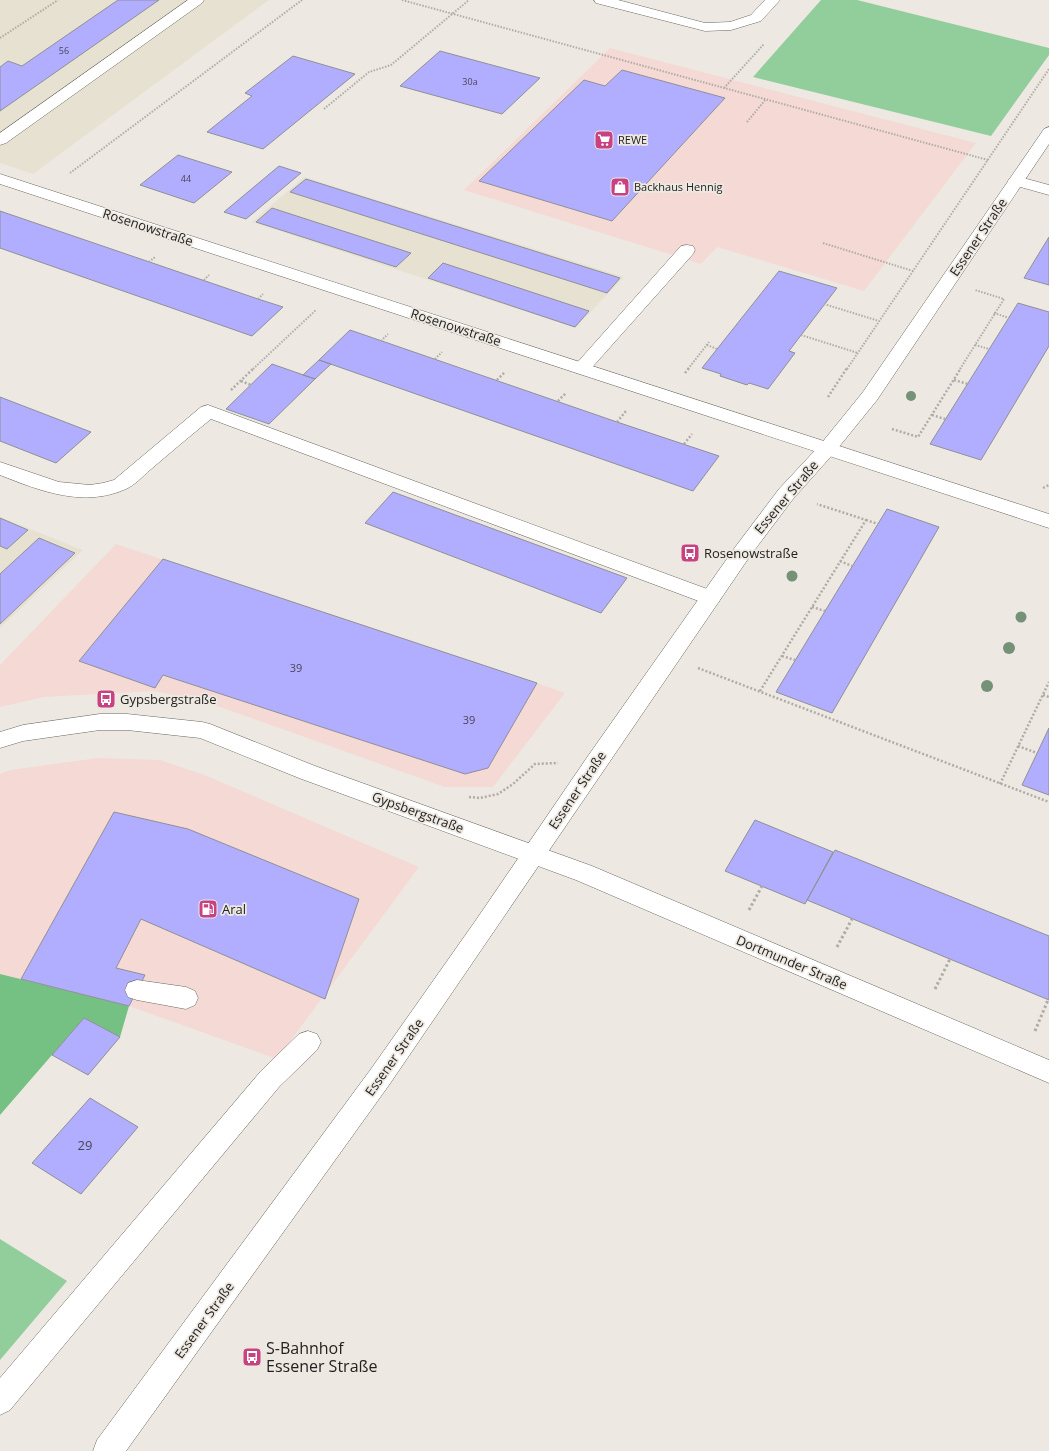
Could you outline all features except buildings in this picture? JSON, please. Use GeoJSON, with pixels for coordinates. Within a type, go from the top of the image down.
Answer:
{"type":"FeatureCollection","features":[{"type":"Feature","properties":{"kind":"street"},"geometry":{"type":"LineString","coordinates":[[0,140],[197,0]]}},
{"type":"Feature","properties":{"kind":"street"},"geometry":{"type":"LineString","coordinates":[[602,0],[705,27],[731,26],[756,18],[773,0]]}},
{"type":"Feature","properties":{"kind":"street","name":"Essener Straße"},"geometry":{"type":"LineString","coordinates":[[108,1451],[380,1077],[743,551],[786,494],[827,449],[870,396],[1049,132]]}},
{"type":"Feature","properties":{"kind":"street","name":"Rosenowstraße"},"geometry":{"type":"LineString","coordinates":[[0,179],[1049,521]]}},
{"type":"Feature","properties":{"kind":"street"},"geometry":{"type":"LineString","coordinates":[[1016,181],[1049,190]]}},
{"type":"Feature","properties":{"kind":"street"},"geometry":{"type":"LineString","coordinates":[[582,368],[687,250]]}},
{"type":"Feature","properties":{"kind":"street"},"geometry":{"type":"LineString","coordinates":[[0,468],[39,483],[67,491],[107,490],[121,484],[208,411],[711,598]]}},
{"type":"Feature","properties":{"kind":"street","name":"Gypsbergstraße"},"geometry":{"type":"LineString","coordinates":[[0,740],[23,732],[100,722],[128,722],[202,730],[307,772],[533,855]]}},
{"type":"Feature","properties":{"kind":"street","name":"Dortmunder Straße"},"geometry":{"type":"LineString","coordinates":[[533,855],[584,873],[1049,1072]]}},
{"type":"Feature","properties":{"kind":"street"},"geometry":{"type":"LineString","coordinates":[[137,990],[186,998]]}},
{"type":"Feature","properties":{"kind":"street"},"geometry":{"type":"LineString","coordinates":[[0,1400],[270,1079],[308,1042]]}},
{"type":"Feature","properties":{"kind":"path"},"geometry":{"type":"LineString","coordinates":[[0,38],[58,0]]}},
{"type":"Feature","properties":{"kind":"path"},"geometry":{"type":"LineString","coordinates":[[43,193],[302,0]]}},
{"type":"Feature","properties":{"kind":"path"},"geometry":{"type":"LineString","coordinates":[[402,0],[988,160]]}},
{"type":"Feature","properties":{"kind":"path"},"geometry":{"type":"LineString","coordinates":[[324,109],[369,72],[391,65],[469,0]]}},
{"type":"Feature","properties":{"kind":"path"},"geometry":{"type":"LineString","coordinates":[[724,88],[768,40],[731,26]]}},
{"type":"Feature","properties":{"kind":"path"},"geometry":{"type":"LineString","coordinates":[[825,402],[1049,69]]}},
{"type":"Feature","properties":{"kind":"path"},"geometry":{"type":"LineString","coordinates":[[748,122],[766,99]]}},
{"type":"Feature","properties":{"kind":"path"},"geometry":{"type":"LineString","coordinates":[[823,243],[913,271]]}},
{"type":"Feature","properties":{"kind":"path"},"geometry":{"type":"LineString","coordinates":[[892,429],[918,437],[1004,299],[948,282]]}},
{"type":"Feature","properties":{"kind":"path"},"geometry":{"type":"LineString","coordinates":[[208,411],[338,289]]}},
{"type":"Feature","properties":{"kind":"path"},"geometry":{"type":"LineString","coordinates":[[824,304],[880,321]]}},
{"type":"Feature","properties":{"kind":"path"},"geometry":{"type":"LineString","coordinates":[[994,314],[1009,318]]}},
{"type":"Feature","properties":{"kind":"path"},"geometry":{"type":"LineString","coordinates":[[801,336],[858,353]]}},
{"type":"Feature","properties":{"kind":"path"},"geometry":{"type":"LineString","coordinates":[[668,396],[709,342]]}},
{"type":"Feature","properties":{"kind":"path"},"geometry":{"type":"LineString","coordinates":[[707,345],[717,348]]}},
{"type":"Feature","properties":{"kind":"path"},"geometry":{"type":"LineString","coordinates":[[975,345],[989,350]]}},
{"type":"Feature","properties":{"kind":"path"},"geometry":{"type":"LineString","coordinates":[[954,380],[968,384]]}},
{"type":"Feature","properties":{"kind":"path"},"geometry":{"type":"LineString","coordinates":[[241,381],[251,385]]}},
{"type":"Feature","properties":{"kind":"path"},"geometry":{"type":"LineString","coordinates":[[932,415],[945,419]]}},
{"type":"Feature","properties":{"kind":"path"},"geometry":{"type":"LineString","coordinates":[[786,494],[878,524]]}},
{"type":"Feature","properties":{"kind":"path"},"geometry":{"type":"LineString","coordinates":[[760,691],[866,520]]}},
{"type":"Feature","properties":{"kind":"path"},"geometry":{"type":"LineString","coordinates":[[840,562],[852,566]]}},
{"type":"Feature","properties":{"kind":"path"},"geometry":{"type":"LineString","coordinates":[[812,607],[825,611]]}},
{"type":"Feature","properties":{"kind":"path"},"geometry":{"type":"LineString","coordinates":[[782,656],[795,660]]}},
{"type":"Feature","properties":{"kind":"path"},"geometry":{"type":"LineString","coordinates":[[670,657],[1049,802]]}},
{"type":"Feature","properties":{"kind":"path"},"geometry":{"type":"LineString","coordinates":[[1000,784],[1049,682]]}},
{"type":"Feature","properties":{"kind":"path"},"geometry":{"type":"LineString","coordinates":[[1043,695],[1049,697]]}},
{"type":"Feature","properties":{"kind":"path"},"geometry":{"type":"LineString","coordinates":[[1018,746],[1037,754]]}},
{"type":"Feature","properties":{"kind":"shaded area"},"geometry":{"type":"Polygon","coordinates":[[[0,0],[269,0],[33,174],[0,163],[0,0]]]}},
{"type":"Feature","properties":{"kind":"shaded area"},"geometry":{"type":"Polygon","coordinates":[[[610,48],[976,143],[864,291],[717,247],[701,264],[464,190],[610,48]]]}},
{"type":"Feature","properties":{"kind":"shaded area"},"geometry":{"type":"Polygon","coordinates":[[[304,177],[624,277],[575,328],[252,222],[304,177]]]}},
{"type":"Feature","properties":{"kind":"shaded area"},"geometry":{"type":"Polygon","coordinates":[[[0,517],[83,550],[0,628],[0,517]]]}},
{"type":"Feature","properties":{"kind":"shaded area"},"geometry":{"type":"Polygon","coordinates":[[[116,544],[565,693],[493,787],[445,787],[203,701],[154,691],[44,697],[0,707],[0,665],[116,544]]]}},
{"type":"Feature","properties":{"kind":"shaded area"},"geometry":{"type":"Polygon","coordinates":[[[98,758],[160,760],[207,776],[419,867],[277,1059],[129,1006],[0,975],[0,774],[10,770],[98,758]]]}},
{"type":"Feature","properties":{"kind":"green space"},"geometry":{"type":"Polygon","coordinates":[[[821,0],[857,0],[1049,48],[1049,55],[991,136],[753,77],[821,0]]]}},
{"type":"Feature","properties":{"kind":"green space"},"geometry":{"type":"Polygon","coordinates":[[[0,974],[129,1006],[120,1037],[84,1018],[0,1115],[0,974]]]}},
{"type":"Feature","properties":{"kind":"green space"},"geometry":{"type":"Polygon","coordinates":[[[0,1239],[67,1281],[0,1360],[0,1239]]]}},
{"type":"Feature","properties":{"kind":"place","name":"REWE"},"geometry":{"type":"Point","coordinates":[604,140]}},
{"type":"Feature","properties":{"kind":"place","name":"Backhaus Hennig"},"geometry":{"type":"Point","coordinates":[620,187]}},
{"type":"Feature","properties":{"kind":"place","name":"Rosenowstraße"},"geometry":{"type":"Point","coordinates":[690,553]}},
{"type":"Feature","properties":{"kind":"place","name":"Gypsbergstraße"},"geometry":{"type":"Point","coordinates":[106,699]}},
{"type":"Feature","properties":{"kind":"place","name":"Aral"},"geometry":{"type":"Point","coordinates":[208,909]}},
{"type":"Feature","properties":{"kind":"place","name":"S-Bahnhof Essener Straße"},"geometry":{"type":"Point","coordinates":[252,1357]}}]}
